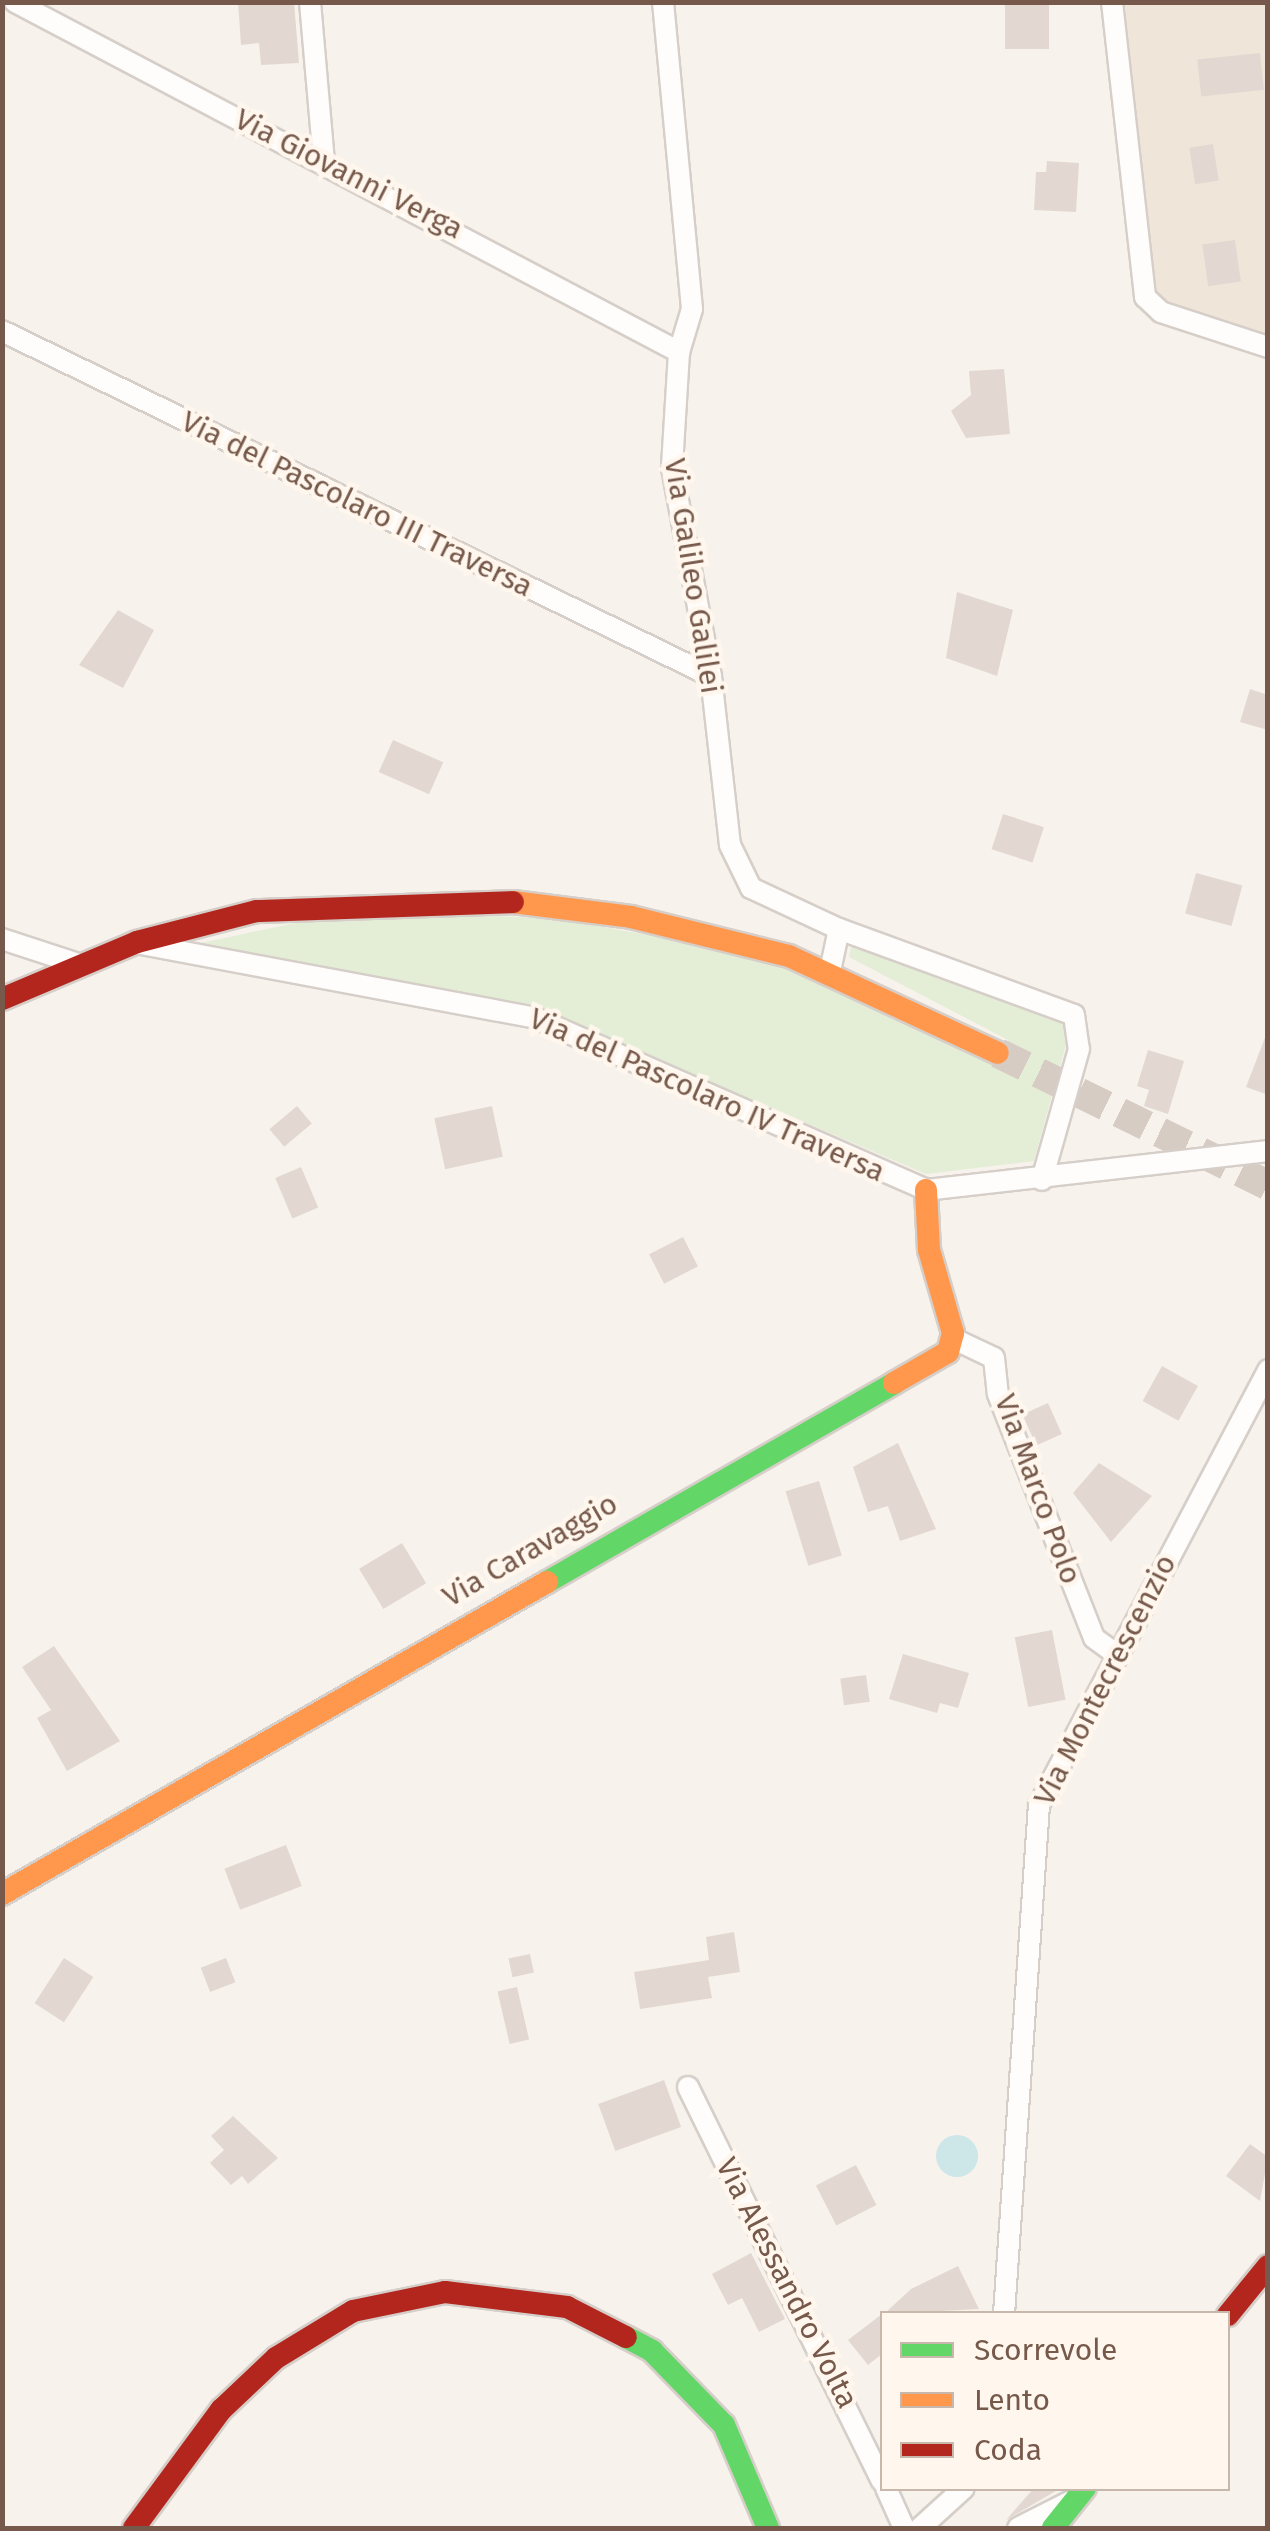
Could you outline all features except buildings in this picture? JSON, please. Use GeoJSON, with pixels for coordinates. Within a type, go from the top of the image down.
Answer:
{"type":"FeatureCollection","features":[{"type":"Feature","properties":{"kind":"main road"},"geometry":{"type":"LineString","coordinates":[[2,999],[137,942],[282,907],[450,898],[631,917],[830,971],[998,1053]]}},
{"type":"Feature","properties":{"kind":"main road"},"geometry":{"type":"LineString","coordinates":[[926,1190],[930,1250],[954,1339]]}},
{"type":"Feature","properties":{"kind":"main road","name":"Via Caravaggio"},"geometry":{"type":"LineString","coordinates":[[2,1894],[943,1354],[954,1339]]}},
{"type":"Feature","properties":{"kind":"main road"},"geometry":{"type":"LineString","coordinates":[[1230,2312],[1268,2266]]}},
{"type":"Feature","properties":{"kind":"main road"},"geometry":{"type":"LineString","coordinates":[[134,2528],[236,2393],[300,2340],[369,2305],[462,2292],[581,2311],[661,2358],[724,2426],[768,2528]]}},
{"type":"Feature","properties":{"kind":"main road"},"geometry":{"type":"LineString","coordinates":[[1053,2528],[1080,2494]]}},
{"type":"Feature","properties":{"kind":"street","name":"Via Giovanni Verga"},"geometry":{"type":"LineString","coordinates":[[15,2],[324,161],[679,352]]}},
{"type":"Feature","properties":{"kind":"street"},"geometry":{"type":"LineString","coordinates":[[310,2],[324,161]]}},
{"type":"Feature","properties":{"kind":"street","name":"Via Galileo Galilei"},"geometry":{"type":"LineString","coordinates":[[663,2],[692,309],[679,352],[673,484],[711,676],[737,869],[765,897],[839,929],[1074,1015],[1076,1063],[1042,1180]]}},
{"type":"Feature","properties":{"kind":"street"},"geometry":{"type":"LineString","coordinates":[[1112,2],[1145,297],[1160,312],[1268,346]]}},
{"type":"Feature","properties":{"kind":"street","name":"Via del Pascolaro III Traversa"},"geometry":{"type":"LineString","coordinates":[[2,331],[711,676]]}},
{"type":"Feature","properties":{"kind":"street"},"geometry":{"type":"LineString","coordinates":[[830,971],[839,929]]}},
{"type":"Feature","properties":{"kind":"street"},"geometry":{"type":"LineString","coordinates":[[2,938],[78,964]]}},
{"type":"Feature","properties":{"kind":"street","name":"Via del Pascolaro IV Traversa"},"geometry":{"type":"LineString","coordinates":[[137,942],[231,968],[535,1018],[926,1190],[1268,1152]]}},
{"type":"Feature","properties":{"kind":"street","name":"Via Marco Polo"},"geometry":{"type":"LineString","coordinates":[[954,1339],[994,1358],[998,1394],[1094,1638],[1116,1654]]}},
{"type":"Feature","properties":{"kind":"street","name":"Via Montecrescenzio"},"geometry":{"type":"LineString","coordinates":[[1004,2311],[1034,1824],[1116,1654],[1268,1370]]}},
{"type":"Feature","properties":{"kind":"street","name":"Via Alessandro Volta"},"geometry":{"type":"LineString","coordinates":[[688,2087],[880,2476]]}},
{"type":"Feature","properties":{"kind":"street"},"geometry":{"type":"LineString","coordinates":[[887,2491],[904,2528]]}},
{"type":"Feature","properties":{"kind":"street"},"geometry":{"type":"LineString","coordinates":[[920,2528],[961,2491]]}},
{"type":"Feature","properties":{"kind":"street"},"geometry":{"type":"LineString","coordinates":[[1018,2528],[1080,2494]]}},
{"type":"Feature","properties":{"kind":"shaded area"},"geometry":{"type":"Polygon","coordinates":[[[1122,3],[1267,3],[1267,336],[1174,308],[1154,289],[1122,3]]]}},
{"type":"Feature","properties":{"kind":"green space"},"geometry":{"type":"Polygon","coordinates":[[[455,914],[559,919],[749,953],[997,1064],[1008,1040],[849,957],[852,943],[1061,1014],[1070,1030],[1034,1161],[926,1174],[534,1007],[192,945],[318,918],[455,914]]]}},
{"type":"Feature","properties":{"kind":"water"},"geometry":{"type":"Polygon","coordinates":[[[957,2135],[972,2141],[978,2156],[972,2171],[957,2177],[942,2171],[936,2156],[942,2141],[957,2135]]]}},
{"type":"Feature","properties":{"kind":"tunnel"},"geometry":{"type":"LineString","coordinates":[[998,1053],[1268,1185]]}},
{"type":"Feature","properties":{"kind":"traffic: fast"},"geometry":{"type":"LineString","coordinates":[[547,1582],[894,1383]]}},
{"type":"Feature","properties":{"kind":"traffic: fast"},"geometry":{"type":"LineString","coordinates":[[626,2337],[652,2351],[724,2425],[768,2528]]}},
{"type":"Feature","properties":{"kind":"traffic: fast"},"geometry":{"type":"LineString","coordinates":[[1053,2528],[1083,2491]]}},
{"type":"Feature","properties":{"kind":"traffic: slow"},"geometry":{"type":"LineString","coordinates":[[513,902],[631,917],[789,956],[998,1053]]}},
{"type":"Feature","properties":{"kind":"traffic: slow"},"geometry":{"type":"LineString","coordinates":[[894,1383],[948,1352],[953,1333],[929,1250],[926,1190]]}},
{"type":"Feature","properties":{"kind":"traffic: slow"},"geometry":{"type":"LineString","coordinates":[[2,1894],[547,1582]]}},
{"type":"Feature","properties":{"kind":"traffic: jam"},"geometry":{"type":"LineString","coordinates":[[2,999],[137,942],[257,911],[513,902]]}},
{"type":"Feature","properties":{"kind":"traffic: jam"},"geometry":{"type":"LineString","coordinates":[[1230,2313],[1268,2266]]}},
{"type":"Feature","properties":{"kind":"traffic: jam"},"geometry":{"type":"LineString","coordinates":[[134,2528],[221,2410],[276,2358],[353,2311],[445,2292],[567,2307],[626,2337]]}}]}
